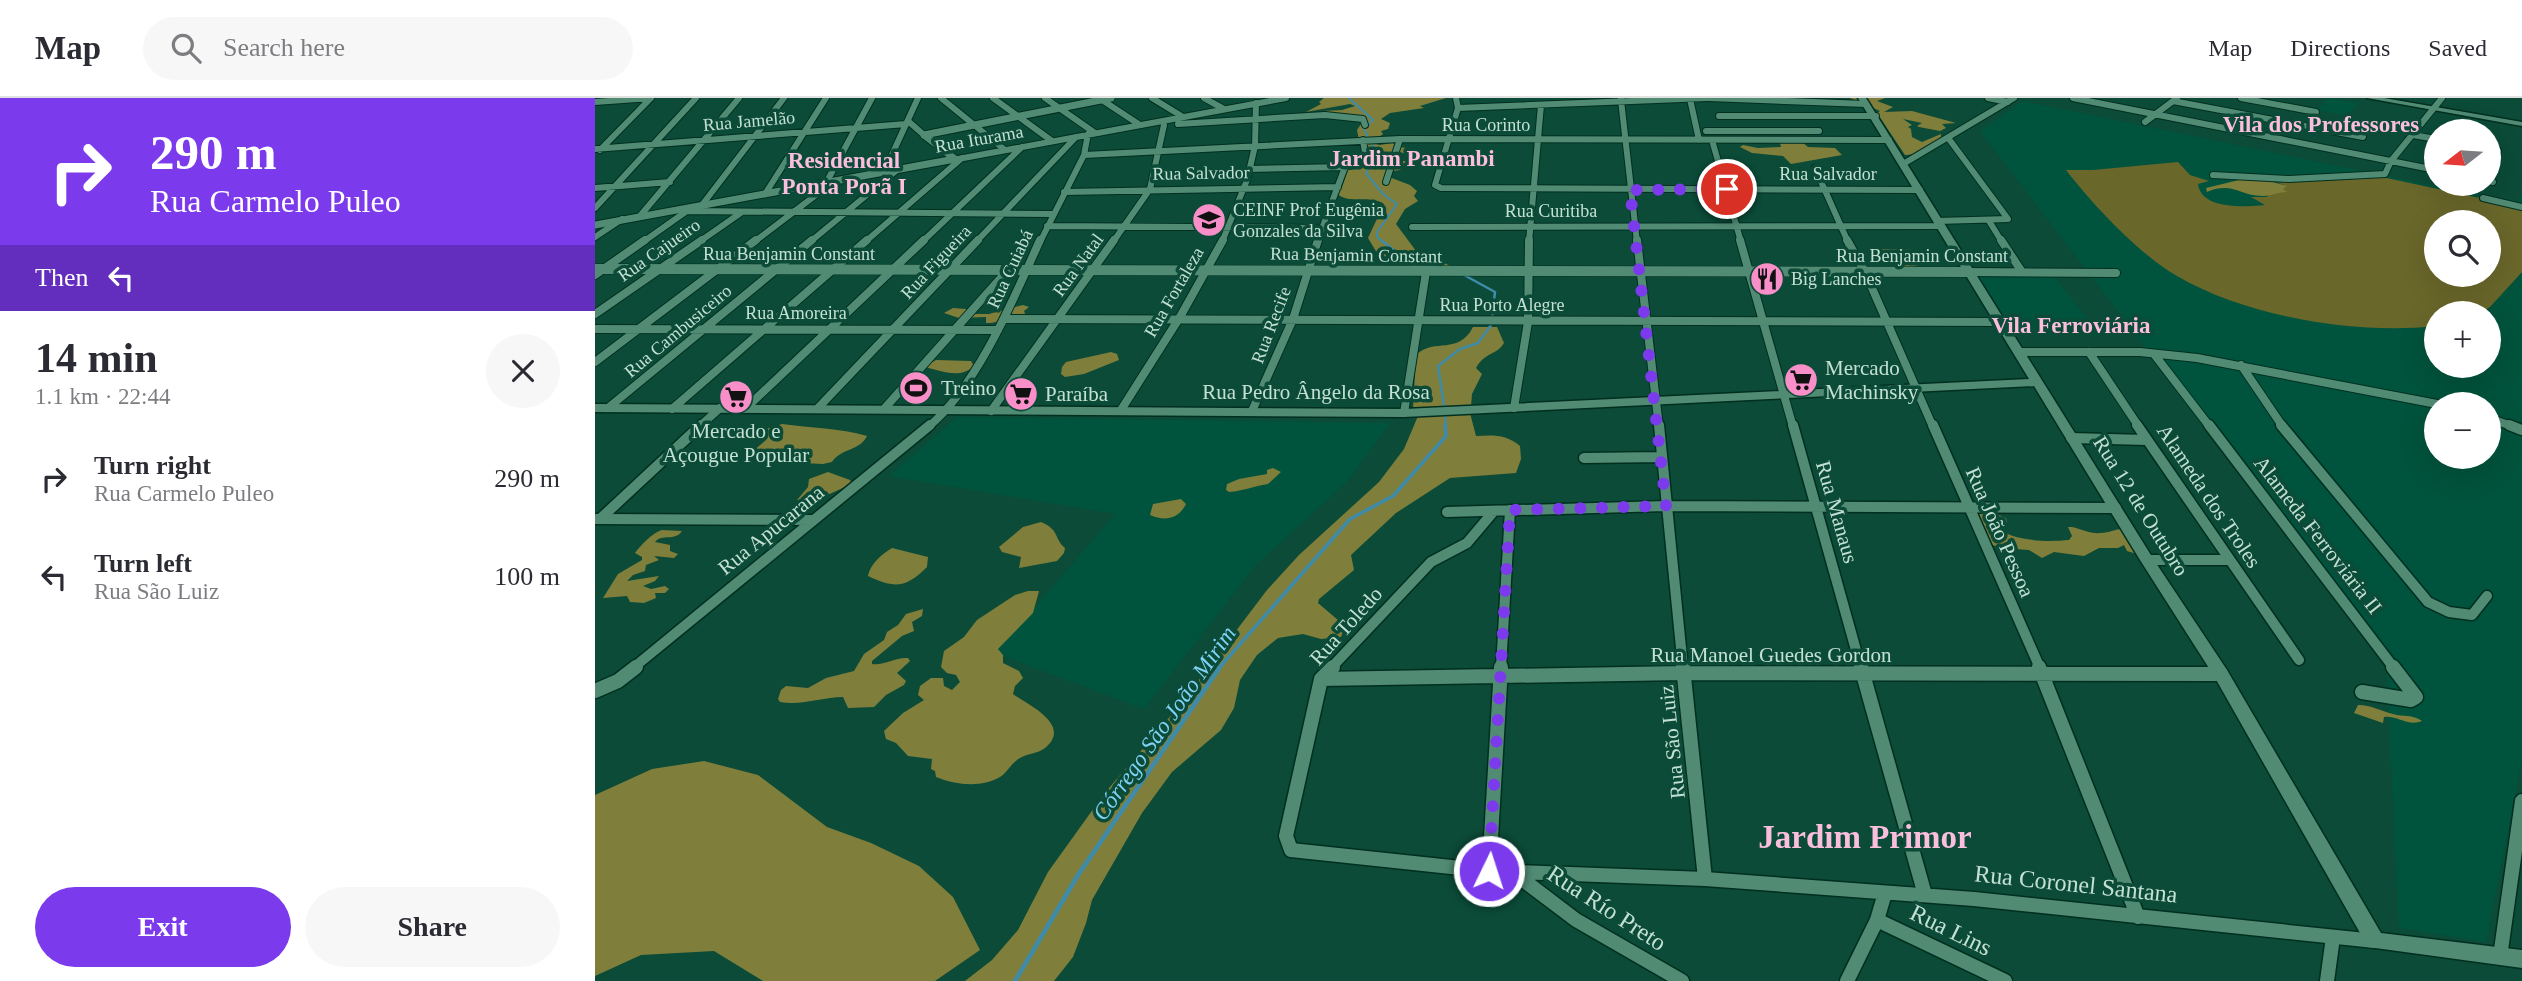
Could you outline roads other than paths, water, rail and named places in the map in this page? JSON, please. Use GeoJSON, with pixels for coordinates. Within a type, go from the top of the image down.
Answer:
{"type":"FeatureCollection","features":[{"type":"Feature","properties":{"kind":"main road"},"geometry":{"type":"LineString","coordinates":[[2371,98],[2434,107]]}},
{"type":"Feature","properties":{"kind":"main road"},"geometry":{"type":"LineString","coordinates":[[2388,98],[2522,122]]}},
{"type":"Feature","properties":{"kind":"main road","name":"Rua 12 de Outubro"},"geometry":{"type":"LineString","coordinates":[[1864,101],[1876,116],[1999,322],[2147,560],[2221,674],[2375,941]]}},
{"type":"Feature","properties":{"kind":"main road","name":"Rua Pedro Ângelo da Rosa"},"geometry":{"type":"LineString","coordinates":[[601,408],[1404,413],[2037,382]]}},
{"type":"Feature","properties":{"kind":"main road","name":"Rua Coronel Santana"},"geometry":{"type":"LineString","coordinates":[[2375,941],[2522,959]]}},
{"type":"Feature","properties":{"kind":"street"},"geometry":{"type":"LineString","coordinates":[[595,102],[651,98]]}},
{"type":"Feature","properties":{"kind":"street"},"geometry":{"type":"LineString","coordinates":[[595,155],[651,98]]}},
{"type":"Feature","properties":{"kind":"street"},"geometry":{"type":"LineString","coordinates":[[595,208],[696,98]]}},
{"type":"Feature","properties":{"kind":"street"},"geometry":{"type":"LineString","coordinates":[[640,216],[739,98]]}},
{"type":"Feature","properties":{"kind":"street"},"geometry":{"type":"LineString","coordinates":[[702,205],[757,136],[783,98]]}},
{"type":"Feature","properties":{"kind":"street"},"geometry":{"type":"LineString","coordinates":[[765,194],[826,98]]}},
{"type":"Feature","properties":{"kind":"street"},"geometry":{"type":"LineString","coordinates":[[595,362],[829,182],[872,98]]}},
{"type":"Feature","properties":{"kind":"street"},"geometry":{"type":"LineString","coordinates":[[941,98],[1005,150]]}},
{"type":"Feature","properties":{"kind":"street"},"geometry":{"type":"LineString","coordinates":[[993,98],[1052,141]]}},
{"type":"Feature","properties":{"kind":"street"},"geometry":{"type":"LineString","coordinates":[[1045,98],[1092,134]]}},
{"type":"Feature","properties":{"kind":"street"},"geometry":{"type":"LineString","coordinates":[[924,135],[1111,98]]}},
{"type":"Feature","properties":{"kind":"street"},"geometry":{"type":"LineString","coordinates":[[1152,98],[1183,117]]}},
{"type":"Feature","properties":{"kind":"street"},"geometry":{"type":"LineString","coordinates":[[1205,98],[1224,109]]}},
{"type":"Feature","properties":{"kind":"street","name":"Rua Iturama"},"geometry":{"type":"LineString","coordinates":[[595,225],[1140,125],[1164,123],[1260,101],[1286,98]]}},
{"type":"Feature","properties":{"kind":"street"},"geometry":{"type":"LineString","coordinates":[[1450,139],[1458,107],[1456,98]]}},
{"type":"Feature","properties":{"kind":"street"},"geometry":{"type":"LineString","coordinates":[[1458,107],[1708,98],[1864,101]]}},
{"type":"Feature","properties":{"kind":"street"},"geometry":{"type":"LineString","coordinates":[[1989,98],[2011,100]]}},
{"type":"Feature","properties":{"kind":"street"},"geometry":{"type":"LineString","coordinates":[[2073,98],[2424,168]]}},
{"type":"Feature","properties":{"kind":"street"},"geometry":{"type":"LineString","coordinates":[[2241,98],[2316,112]]}},
{"type":"Feature","properties":{"kind":"street"},"geometry":{"type":"LineString","coordinates":[[2213,175],[2289,179],[2373,177],[2385,174],[2391,161],[2442,98]]}},
{"type":"Feature","properties":{"kind":"street"},"geometry":{"type":"LineString","coordinates":[[1100,99],[1140,125]]}},
{"type":"Feature","properties":{"kind":"street"},"geometry":{"type":"LineString","coordinates":[[1690,99],[1699,140]]}},
{"type":"Feature","properties":{"kind":"street"},"geometry":{"type":"LineString","coordinates":[[2145,122],[2175,99],[2363,137]]}},
{"type":"Feature","properties":{"kind":"street"},"geometry":{"type":"LineString","coordinates":[[595,109],[605,100]]}},
{"type":"Feature","properties":{"kind":"street"},"geometry":{"type":"LineString","coordinates":[[884,172],[917,100],[927,100]]}},
{"type":"Feature","properties":{"kind":"street","name":"Rua São Luiz"},"geometry":{"type":"LineString","coordinates":[[1621,100],[1656,401],[1705,878]]}},
{"type":"Feature","properties":{"kind":"street"},"geometry":{"type":"LineString","coordinates":[[1903,164],[2011,100]]}},
{"type":"Feature","properties":{"kind":"street","name":"Rua Fortaleza"},"geometry":{"type":"LineString","coordinates":[[1121,410],[1207,269],[1229,226],[1244,188],[1255,145],[1255,119],[1260,101]]}},
{"type":"Feature","properties":{"kind":"street"},"geometry":{"type":"LineString","coordinates":[[1715,103],[1724,131]]}},
{"type":"Feature","properties":{"kind":"street"},"geometry":{"type":"LineString","coordinates":[[1514,408],[1528,322],[1529,227],[1541,105]]}},
{"type":"Feature","properties":{"kind":"street"},"geometry":{"type":"LineString","coordinates":[[1764,105],[1769,116]]}},
{"type":"Feature","properties":{"kind":"street"},"geometry":{"type":"LineString","coordinates":[[1706,131],[1821,134],[1805,106]]}},
{"type":"Feature","properties":{"kind":"street"},"geometry":{"type":"LineString","coordinates":[[1164,123],[1325,115],[1363,119],[1364,125]]}},
{"type":"Feature","properties":{"kind":"street"},"geometry":{"type":"LineString","coordinates":[[1719,116],[1876,116]]}},
{"type":"Feature","properties":{"kind":"street"},"geometry":{"type":"LineString","coordinates":[[672,409],[831,269],[900,213],[958,159],[907,123]]}},
{"type":"Feature","properties":{"kind":"street","name":"Rua Jamelão"},"geometry":{"type":"LineString","coordinates":[[598,149],[907,123]]}},
{"type":"Feature","properties":{"kind":"street","name":"Rua Natal"},"geometry":{"type":"LineString","coordinates":[[991,411],[1150,189],[1164,123]]}},
{"type":"Feature","properties":{"kind":"street","name":"Rua Cuiabá"},"geometry":{"type":"LineString","coordinates":[[948,411],[1005,319],[1052,214],[1084,155],[1092,134]]}},
{"type":"Feature","properties":{"kind":"street"},"geometry":{"type":"LineString","coordinates":[[2413,135],[2424,137]]}},
{"type":"Feature","properties":{"kind":"street","name":"Rua Figueira"},"geometry":{"type":"LineString","coordinates":[[818,408],[1076,137]]}},
{"type":"Feature","properties":{"kind":"street"},"geometry":{"type":"LineString","coordinates":[[1386,182],[1400,139]]}},
{"type":"Feature","properties":{"kind":"street","name":"Rua Corinto"},"geometry":{"type":"LineString","coordinates":[[1084,155],[1400,139],[1889,140]]}},
{"type":"Feature","properties":{"kind":"street","name":"Rua Salvador"},"geometry":{"type":"LineString","coordinates":[[1450,139],[1436,185],[1441,188],[1920,190]]}},
{"type":"Feature","properties":{"kind":"street","name":"Rua Curitiba"},"geometry":{"type":"LineString","coordinates":[[1412,227],[1840,228],[2008,219],[1949,139]]}},
{"type":"Feature","properties":{"kind":"street","name":"Rua Recife"},"geometry":{"type":"LineString","coordinates":[[1252,411],[1293,319],[1307,270],[1345,167],[1356,164],[1365,153],[1368,140]]}},
{"type":"Feature","properties":{"kind":"street","name":"Rua Manaus"},"geometry":{"type":"LineString","coordinates":[[1712,140],[1925,895]]}},
{"type":"Feature","properties":{"kind":"street"},"geometry":{"type":"LineString","coordinates":[[746,408],[1022,147]]}},
{"type":"Feature","properties":{"kind":"street"},"geometry":{"type":"LineString","coordinates":[[1249,169],[1345,167]]}},
{"type":"Feature","properties":{"kind":"street","name":"Rua João Pessoa"},"geometry":{"type":"LineString","coordinates":[[1815,168],[1840,228],[1865,272],[2042,674],[2138,917]]}},
{"type":"Feature","properties":{"kind":"street","name":"Rua Cambusiceiro"},"geometry":{"type":"LineString","coordinates":[[601,408],[706,329],[897,170]]}},
{"type":"Feature","properties":{"kind":"street"},"geometry":{"type":"LineString","coordinates":[[595,188],[670,182]]}},
{"type":"Feature","properties":{"kind":"street","name":"Rua Salvador"},"geometry":{"type":"LineString","coordinates":[[1064,192],[1338,187]]}},
{"type":"Feature","properties":{"kind":"street"},"geometry":{"type":"LineString","coordinates":[[2483,198],[2522,207]]}},
{"type":"Feature","properties":{"kind":"street"},"geometry":{"type":"LineString","coordinates":[[598,271],[689,209],[742,212],[1052,214]]}},
{"type":"Feature","properties":{"kind":"street","name":"Rua Cajueiro"},"geometry":{"type":"LineString","coordinates":[[595,314],[742,212]]}},
{"type":"Feature","properties":{"kind":"street"},"geometry":{"type":"LineString","coordinates":[[595,237],[622,219]]}},
{"type":"Feature","properties":{"kind":"street"},"geometry":{"type":"LineString","coordinates":[[1989,220],[2022,272]]}},
{"type":"Feature","properties":{"kind":"street"},"geometry":{"type":"LineString","coordinates":[[1047,226],[1324,228]]}},
{"type":"Feature","properties":{"kind":"street","name":"Rua Benjamin Constant"},"geometry":{"type":"LineString","coordinates":[[598,271],[1207,269],[2116,274]]}},
{"type":"Feature","properties":{"kind":"street"},"geometry":{"type":"LineString","coordinates":[[884,408],[1008,270]]}},
{"type":"Feature","properties":{"kind":"street"},"geometry":{"type":"LineString","coordinates":[[1404,413],[1426,272]]}},
{"type":"Feature","properties":{"kind":"street","name":"Rua Porto Alegre"},"geometry":{"type":"LineString","coordinates":[[1005,319],[1999,322]]}},
{"type":"Feature","properties":{"kind":"street","name":"Rua Amoreira"},"geometry":{"type":"LineString","coordinates":[[595,329],[998,330]]}},
{"type":"Feature","properties":{"kind":"street"},"geometry":{"type":"LineString","coordinates":[[2019,352],[2154,354],[2241,365],[2424,401]]}},
{"type":"Feature","properties":{"kind":"street","name":"Alameda dos Troles"},"geometry":{"type":"LineString","coordinates":[[2089,352],[2299,660]]}},
{"type":"Feature","properties":{"kind":"street","name":"Alameda Ferroviária II"},"geometry":{"type":"LineString","coordinates":[[2154,354],[2416,697],[2411,700],[2362,692]]}},
{"type":"Feature","properties":{"kind":"street"},"geometry":{"type":"LineString","coordinates":[[2241,365],[2276,419],[2427,602],[2440,609],[2466,616],[2472,615],[2487,596]]}},
{"type":"Feature","properties":{"kind":"street"},"geometry":{"type":"LineString","coordinates":[[597,520],[720,408]]}},
{"type":"Feature","properties":{"kind":"street","name":"Rua Apucarana"},"geometry":{"type":"LineString","coordinates":[[595,691],[618,681],[948,411]]}},
{"type":"Feature","properties":{"kind":"street"},"geometry":{"type":"LineString","coordinates":[[2501,422],[2522,430]]}},
{"type":"Feature","properties":{"kind":"street"},"geometry":{"type":"LineString","coordinates":[[2071,438],[2147,440]]}},
{"type":"Feature","properties":{"kind":"street"},"geometry":{"type":"LineString","coordinates":[[1584,458],[1661,457]]}},
{"type":"Feature","properties":{"kind":"street"},"geometry":{"type":"LineString","coordinates":[[1447,512],[1666,506],[2116,508]]}},
{"type":"Feature","properties":{"kind":"street"},"geometry":{"type":"LineString","coordinates":[[1489,871],[1510,510]]}},
{"type":"Feature","properties":{"kind":"street","name":"Rua Toledo"},"geometry":{"type":"LineString","coordinates":[[1289,848],[1286,836],[1321,679],[1431,562],[1467,543],[1494,511]]}},
{"type":"Feature","properties":{"kind":"street"},"geometry":{"type":"LineString","coordinates":[[597,520],[813,520]]}},
{"type":"Feature","properties":{"kind":"street"},"geometry":{"type":"LineString","coordinates":[[2147,560],[2229,560]]}},
{"type":"Feature","properties":{"kind":"street","name":"Rua Manoel Guedes Gordon"},"geometry":{"type":"LineString","coordinates":[[1321,679],[1684,673],[2221,674]]}},
{"type":"Feature","properties":{"kind":"street"},"geometry":{"type":"LineString","coordinates":[[2500,957],[2522,801]]}},
{"type":"Feature","properties":{"kind":"street","name":"Rua Coronel Santana"},"geometry":{"type":"LineString","coordinates":[[1289,848],[1299,852],[1489,871],[1705,878],[1925,895],[2375,941]]}},
{"type":"Feature","properties":{"kind":"street","name":"Rua Río Preto"},"geometry":{"type":"LineString","coordinates":[[1510,870],[1576,920],[1682,981]]}},
{"type":"Feature","properties":{"kind":"street"},"geometry":{"type":"LineString","coordinates":[[1847,981],[1877,920],[1885,893]]}},
{"type":"Feature","properties":{"kind":"street","name":"Rua Lins"},"geometry":{"type":"LineString","coordinates":[[1877,920],[2005,981]]}},
{"type":"Feature","properties":{"kind":"street"},"geometry":{"type":"LineString","coordinates":[[2327,981],[2333,937]]}},
{"type":"Feature","properties":{"kind":"waterway","name":"Córrego São João Mirim"},"geometry":{"type":"LineString","coordinates":[[1349,98],[1373,120],[1364,129],[1372,145],[1380,152],[1366,173],[1383,194],[1397,204],[1377,232],[1377,237],[1383,242]]}},
{"type":"Feature","properties":{"kind":"waterway"},"geometry":{"type":"LineString","coordinates":[[1381,240],[1405,259],[1445,268]]}},
{"type":"Feature","properties":{"kind":"waterway"},"geometry":{"type":"LineString","coordinates":[[1464,275],[1495,292],[1492,319]]}},
{"type":"Feature","properties":{"kind":"waterway"},"geometry":{"type":"LineString","coordinates":[[1444,406],[1438,366],[1460,349],[1478,343],[1491,325]]}},
{"type":"Feature","properties":{"kind":"waterway","name":"Córrego São João Mirim"},"geometry":{"type":"LineString","coordinates":[[1445,416],[1446,427]]}},
{"type":"Feature","properties":{"kind":"waterway","name":"Córrego São João Mirim"},"geometry":{"type":"LineString","coordinates":[[1219,668],[1350,519],[1393,496],[1446,436],[1445,425]]}},
{"type":"Feature","properties":{"kind":"waterway","name":"Córrego São João Mirim"},"geometry":{"type":"LineString","coordinates":[[1015,981],[1078,875],[1220,667]]}},
{"type":"Feature","properties":{"kind":"place","name":"CEINF Prof Eugênia Gonzales da Silva"},"geometry":{"type":"Point","coordinates":[1209,220]}},
{"type":"Feature","properties":{"kind":"place","name":"Big Lanches"},"geometry":{"type":"Point","coordinates":[1767,279]}},
{"type":"Feature","properties":{"kind":"place","name":"Mercado Machinsky"},"geometry":{"type":"Point","coordinates":[1801,380]}},
{"type":"Feature","properties":{"kind":"place","name":"Treino"},"geometry":{"type":"Point","coordinates":[916,388]}},
{"type":"Feature","properties":{"kind":"place","name":"Paraíba"},"geometry":{"type":"Point","coordinates":[1021,394]}},
{"type":"Feature","properties":{"kind":"place","name":"Mercado e Açougue Popular"},"geometry":{"type":"Point","coordinates":[736,397]}},
{"type":"Feature","properties":{"kind":"district","name":"Vila dos Professores"},"geometry":{"type":"Point","coordinates":[2321,124]}},
{"type":"Feature","properties":{"kind":"district","name":"Jardim Panambi"},"geometry":{"type":"Point","coordinates":[1412,158]}},
{"type":"Feature","properties":{"kind":"district","name":"Residencial Ponta Porã I"},"geometry":{"type":"Point","coordinates":[844,173]}},
{"type":"Feature","properties":{"kind":"district","name":"Vila Ferroviária"},"geometry":{"type":"Point","coordinates":[2071,325]}},
{"type":"Feature","properties":{"kind":"district","name":"Jardim Primor"},"geometry":{"type":"Point","coordinates":[1865,836]}}]}
